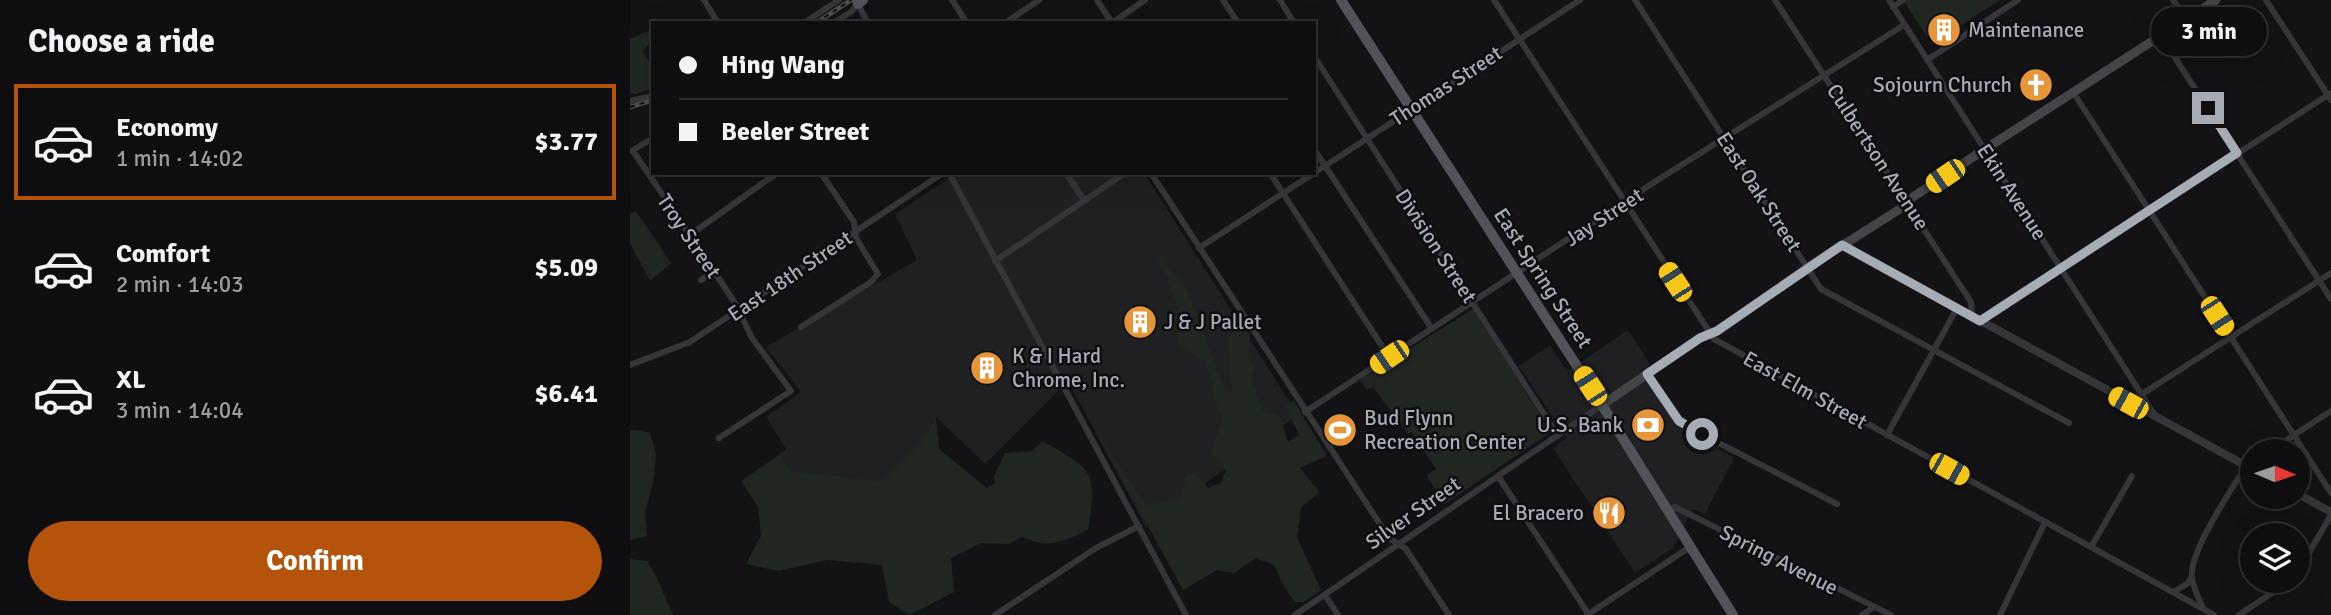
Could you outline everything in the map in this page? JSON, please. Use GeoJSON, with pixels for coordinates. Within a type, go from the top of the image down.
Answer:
{"type":"FeatureCollection","features":[{"type":"Feature","properties":{"kind":"main road","name":"East Spring Street"},"geometry":{"type":"LineString","coordinates":[[1340,0],[1518,273],[1733,615]]}},
{"type":"Feature","properties":{"kind":"main road","name":"Silver Street"},"geometry":{"type":"LineString","coordinates":[[1602,405],[1984,150],[2216,0]]}},
{"type":"Feature","properties":{"kind":"street"},"geometry":{"type":"LineString","coordinates":[[807,21],[839,0]]}},
{"type":"Feature","properties":{"kind":"street"},"geometry":{"type":"LineString","coordinates":[[952,0],[967,21]]}},
{"type":"Feature","properties":{"kind":"street"},"geometry":{"type":"LineString","coordinates":[[1008,21],[1040,0]]}},
{"type":"Feature","properties":{"kind":"street"},"geometry":{"type":"LineString","coordinates":[[1097,0],[1111,21]]}},
{"type":"Feature","properties":{"kind":"street"},"geometry":{"type":"LineString","coordinates":[[1115,21],[1145,0]]}},
{"type":"Feature","properties":{"kind":"street"},"geometry":{"type":"LineString","coordinates":[[1280,0],[1293,21]]}},
{"type":"Feature","properties":{"kind":"street","name":"East Elm Street"},"geometry":{"type":"LineString","coordinates":[[1494,0],[1709,335],[2214,615]]}},
{"type":"Feature","properties":{"kind":"street","name":"Thomas Street"},"geometry":{"type":"LineString","coordinates":[[1316,172],[1580,0]]}},
{"type":"Feature","properties":{"kind":"street","name":"East Oak Street"},"geometry":{"type":"LineString","coordinates":[[1635,0],[1821,289],[2069,423]]}},
{"type":"Feature","properties":{"kind":"street","name":"Culbertson Avenue"},"geometry":{"type":"LineString","coordinates":[[1775,0],[1971,302],[1976,319]]}},
{"type":"Feature","properties":{"kind":"street"},"geometry":{"type":"LineString","coordinates":[[1891,3],[1903,0]]}},
{"type":"Feature","properties":{"kind":"street"},"geometry":{"type":"LineString","coordinates":[[1927,60],[2018,0]]}},
{"type":"Feature","properties":{"kind":"street"},"geometry":{"type":"LineString","coordinates":[[2173,0],[2186,19]]}},
{"type":"Feature","properties":{"kind":"street"},"geometry":{"type":"LineString","coordinates":[[1976,319],[2330,96],[2266,0]]}},
{"type":"Feature","properties":{"kind":"street"},"geometry":{"type":"LineString","coordinates":[[707,1],[717,21]]}},
{"type":"Feature","properties":{"kind":"street"},"geometry":{"type":"LineString","coordinates":[[836,21],[851,12],[859,1]]}},
{"type":"Feature","properties":{"kind":"street"},"geometry":{"type":"LineString","coordinates":[[859,1],[867,21]]}},
{"type":"Feature","properties":{"kind":"street"},"geometry":{"type":"LineString","coordinates":[[1225,1],[1237,21]]}},
{"type":"Feature","properties":{"kind":"street","name":"Ekin Avenue"},"geometry":{"type":"LineString","coordinates":[[1891,3],[2158,419]]}},
{"type":"Feature","properties":{"kind":"street","name":"Jay Street"},"geometry":{"type":"LineString","coordinates":[[1306,412],[1724,138],[1905,25]]}},
{"type":"Feature","properties":{"kind":"street"},"geometry":{"type":"LineString","coordinates":[[2161,36],[2331,299]]}},
{"type":"Feature","properties":{"kind":"street","name":"Division Street"},"geometry":{"type":"LineString","coordinates":[[1316,59],[1558,436]]}},
{"type":"Feature","properties":{"kind":"street"},"geometry":{"type":"LineString","coordinates":[[2073,92],[2331,493]]}},
{"type":"Feature","properties":{"kind":"street"},"geometry":{"type":"LineString","coordinates":[[630,101],[651,96]]}},
{"type":"Feature","properties":{"kind":"street"},"geometry":{"type":"LineString","coordinates":[[631,152],[651,139]]}},
{"type":"Feature","properties":{"kind":"street","name":"Troy Street"},"geometry":{"type":"LineString","coordinates":[[631,152],[690,235],[752,338],[790,391],[719,438]]}},
{"type":"Feature","properties":{"kind":"street"},"geometry":{"type":"LineString","coordinates":[[1316,152],[1432,329]]}},
{"type":"Feature","properties":{"kind":"street"},"geometry":{"type":"LineString","coordinates":[[690,235],[774,175]]}},
{"type":"Feature","properties":{"kind":"street"},"geometry":{"type":"LineString","coordinates":[[801,327],[877,278],[877,271],[856,238],[854,222],[822,175]]}},
{"type":"Feature","properties":{"kind":"street","name":"East 18th Street"},"geometry":{"type":"LineString","coordinates":[[630,365],[681,346],[738,311],[940,175]]}},
{"type":"Feature","properties":{"kind":"street"},"geometry":{"type":"LineString","coordinates":[[950,175],[1186,615]]}},
{"type":"Feature","properties":{"kind":"street"},"geometry":{"type":"LineString","coordinates":[[1067,175],[1084,200]]}},
{"type":"Feature","properties":{"kind":"street"},"geometry":{"type":"LineString","coordinates":[[995,261],[1122,175]]}},
{"type":"Feature","properties":{"kind":"street"},"geometry":{"type":"LineString","coordinates":[[1152,175],[1389,538],[1406,549],[1449,615]]}},
{"type":"Feature","properties":{"kind":"street"},"geometry":{"type":"LineString","coordinates":[[1270,175],[1389,357]]}},
{"type":"Feature","properties":{"kind":"street","name":"Thomas Street"},"geometry":{"type":"LineString","coordinates":[[1199,248],[1311,175]]}},
{"type":"Feature","properties":{"kind":"street"},"geometry":{"type":"LineString","coordinates":[[1842,245],[2128,403],[2240,460]]}},
{"type":"Feature","properties":{"kind":"street"},"geometry":{"type":"LineString","coordinates":[[701,280],[713,271]]}},
{"type":"Feature","properties":{"kind":"street"},"geometry":{"type":"LineString","coordinates":[[2128,403],[2331,273]]}},
{"type":"Feature","properties":{"kind":"street"},"geometry":{"type":"LineString","coordinates":[[1887,435],[1957,309]]}},
{"type":"Feature","properties":{"kind":"street"},"geometry":{"type":"LineString","coordinates":[[1647,374],[1682,424],[1837,504]]}},
{"type":"Feature","properties":{"kind":"street","name":"Silver Street"},"geometry":{"type":"LineString","coordinates":[[1295,615],[1602,405]]}},
{"type":"Feature","properties":{"kind":"street"},"geometry":{"type":"LineString","coordinates":[[2288,439],[2331,411]]}},
{"type":"Feature","properties":{"kind":"street"},"geometry":{"type":"LineString","coordinates":[[2091,547],[2132,476]]}},
{"type":"Feature","properties":{"kind":"street"},"geometry":{"type":"LineString","coordinates":[[1497,477],[1588,615],[1690,547]]}},
{"type":"Feature","properties":{"kind":"street"},"geometry":{"type":"LineString","coordinates":[[2173,592],[2187,584],[2192,577],[2198,550],[2240,481]]}},
{"type":"Feature","properties":{"kind":"street"},"geometry":{"type":"LineString","coordinates":[[2310,501],[2331,514],[2310,551]]}},
{"type":"Feature","properties":{"kind":"street","name":"Spring Avenue"},"geometry":{"type":"LineString","coordinates":[[1668,512],[1675,507],[1891,615]]}},
{"type":"Feature","properties":{"kind":"street"},"geometry":{"type":"LineString","coordinates":[[2000,615],[2045,522]]}},
{"type":"Feature","properties":{"kind":"street"},"geometry":{"type":"LineString","coordinates":[[995,615],[1096,548],[1139,526]]}},
{"type":"Feature","properties":{"kind":"street"},"geometry":{"type":"LineString","coordinates":[[2192,577],[2203,609]]}},
{"type":"Feature","properties":{"kind":"street"},"geometry":{"type":"LineString","coordinates":[[2244,614],[2273,593]]}},
{"type":"Feature","properties":{"kind":"street"},"geometry":{"type":"LineString","coordinates":[[1325,595],[1338,615]]}},
{"type":"Feature","properties":{"kind":"street"},"geometry":{"type":"LineString","coordinates":[[1862,615],[1874,607]]}},
{"type":"Feature","properties":{"kind":"shaded area"},"geometry":{"type":"Polygon","coordinates":[[[1903,0],[2000,0],[1932,44],[1903,0]]]}},
{"type":"Feature","properties":{"kind":"shaded area"},"geometry":{"type":"Polygon","coordinates":[[[651,30],[651,41],[643,51],[651,65],[651,89],[636,94],[630,93],[630,39],[651,30]]]}},
{"type":"Feature","properties":{"kind":"shaded area"},"geometry":{"type":"Polygon","coordinates":[[[954,175],[1145,175],[1298,415],[1146,527],[1068,381],[985,464],[936,417],[924,438],[881,481],[789,471],[780,454],[786,449],[766,417],[801,392],[766,347],[917,260],[895,214],[954,175]]]}},
{"type":"Feature","properties":{"kind":"shaded area"},"geometry":{"type":"Polygon","coordinates":[[[636,211],[671,263],[650,281],[630,243],[630,214],[636,211]]]}},
{"type":"Feature","properties":{"kind":"shaded area"},"geometry":{"type":"Polygon","coordinates":[[[1161,254],[1185,286],[1224,387],[1232,393],[1228,338],[1238,326],[1250,334],[1248,356],[1255,367],[1251,378],[1263,411],[1280,416],[1288,442],[1299,435],[1284,404],[1294,401],[1327,456],[1300,468],[1319,492],[1301,508],[1297,538],[1321,590],[1304,602],[1295,602],[1284,587],[1274,565],[1256,558],[1234,573],[1217,570],[1183,590],[1097,433],[1146,505],[1180,499],[1187,474],[1197,474],[1208,488],[1221,483],[1226,470],[1211,452],[1222,419],[1212,394],[1213,383],[1204,361],[1178,344],[1178,309],[1158,256],[1161,254]]]}},
{"type":"Feature","properties":{"kind":"shaded area"},"geometry":{"type":"Polygon","coordinates":[[[1473,309],[1551,432],[1445,504],[1427,475],[1436,469],[1411,432],[1408,434],[1373,387],[1367,390],[1360,380],[1473,309]]]}},
{"type":"Feature","properties":{"kind":"shaded area"},"geometry":{"type":"Polygon","coordinates":[[[1628,330],[1649,363],[1649,382],[1679,427],[1734,458],[1705,514],[1692,509],[1673,548],[1635,573],[1553,448],[1567,438],[1519,366],[1550,345],[1567,371],[1628,330]]]}},
{"type":"Feature","properties":{"kind":"shaded area"},"geometry":{"type":"Polygon","coordinates":[[[936,417],[939,449],[987,488],[995,483],[994,476],[1005,453],[1032,451],[1043,441],[1073,459],[1088,474],[1091,483],[1088,530],[1049,543],[1022,537],[1009,544],[981,543],[951,558],[954,592],[909,615],[889,602],[882,565],[827,560],[779,571],[746,564],[761,536],[758,507],[741,481],[780,454],[790,471],[881,481],[924,438],[936,417]]]}},
{"type":"Feature","properties":{"kind":"shaded area"},"geometry":{"type":"Polygon","coordinates":[[[630,430],[650,432],[656,454],[654,478],[645,513],[647,536],[630,540],[630,430]]]}},
{"type":"Feature","properties":{"kind":"shaded area"},"geometry":{"type":"Polygon","coordinates":[[[630,559],[647,561],[673,615],[630,615],[630,559]]]}},
{"type":"Feature","properties":{"kind":"railway"},"geometry":{"type":"LineString","coordinates":[[819,21],[851,0]]}},
{"type":"Feature","properties":{"kind":"railway"},"geometry":{"type":"LineString","coordinates":[[630,107],[651,101]]}},
{"type":"Feature","properties":{"kind":"place","name":"Maintenance"},"geometry":{"type":"Point","coordinates":[1944,30]}},
{"type":"Feature","properties":{"kind":"place","name":"Sojourn Church"},"geometry":{"type":"Point","coordinates":[2036,85]}},
{"type":"Feature","properties":{"kind":"place","name":"J & J Pallet"},"geometry":{"type":"Point","coordinates":[1140,322]}},
{"type":"Feature","properties":{"kind":"place","name":"K & I Hard Chrome, Inc."},"geometry":{"type":"Point","coordinates":[987,368]}},
{"type":"Feature","properties":{"kind":"place","name":"U.S. Bank"},"geometry":{"type":"Point","coordinates":[1648,425]}},
{"type":"Feature","properties":{"kind":"place","name":"Bud Flynn Recreation Center"},"geometry":{"type":"Point","coordinates":[1340,430]}},
{"type":"Feature","properties":{"kind":"place","name":"El Bracero"},"geometry":{"type":"Point","coordinates":[1609,513]}},
{"type":"Feature","properties":{"kind":"route"},"geometry":{"type":"LineString","coordinates":[[1702,434],[1679,421],[1647,374],[1700,338],[1717,331],[1842,245],[1980,321],[2237,153],[2208,108]]}}]}
